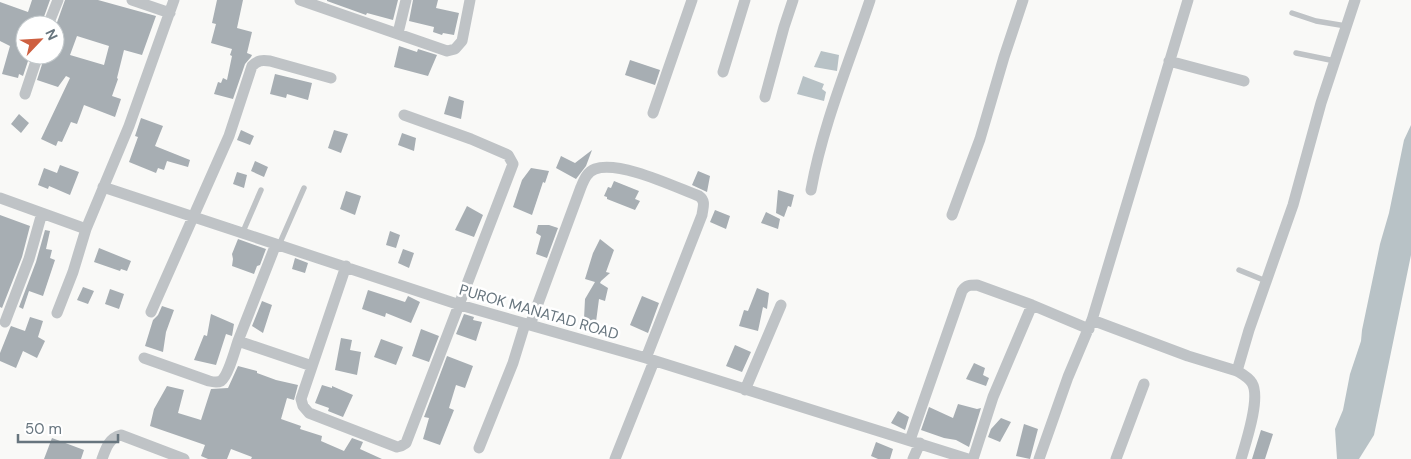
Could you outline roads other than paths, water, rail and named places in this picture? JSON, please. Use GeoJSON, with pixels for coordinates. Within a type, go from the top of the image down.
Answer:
{"type":"FeatureCollection","features":[{"type":"Feature","properties":{"kind":"street"},"geometry":{"type":"LineString","coordinates":[[52,15],[58,0]]}},
{"type":"Feature","properties":{"kind":"street"},"geometry":{"type":"LineString","coordinates":[[132,0],[170,12]]}},
{"type":"Feature","properties":{"kind":"street"},"geometry":{"type":"LineString","coordinates":[[57,313],[74,272],[86,229],[129,126],[174,0]]}},
{"type":"Feature","properties":{"kind":"street"},"geometry":{"type":"LineString","coordinates":[[300,0],[448,51],[455,49],[462,41],[470,0]]}},
{"type":"Feature","properties":{"kind":"street"},"geometry":{"type":"LineString","coordinates":[[398,33],[406,0]]}},
{"type":"Feature","properties":{"kind":"street"},"geometry":{"type":"LineString","coordinates":[[653,113],[692,0]]}},
{"type":"Feature","properties":{"kind":"street"},"geometry":{"type":"LineString","coordinates":[[723,72],[745,0]]}},
{"type":"Feature","properties":{"kind":"street"},"geometry":{"type":"LineString","coordinates":[[766,97],[793,0]]}},
{"type":"Feature","properties":{"kind":"street"},"geometry":{"type":"LineString","coordinates":[[811,190],[817,160],[835,97],[870,0]]}},
{"type":"Feature","properties":{"kind":"street"},"geometry":{"type":"LineString","coordinates":[[952,215],[980,139],[1023,0]]}},
{"type":"Feature","properties":{"kind":"street"},"geometry":{"type":"LineString","coordinates":[[1039,459],[1068,377],[1091,324],[1188,0]]}},
{"type":"Feature","properties":{"kind":"street"},"geometry":{"type":"LineString","coordinates":[[1237,371],[1266,280],[1293,205],[1321,103],[1355,0]]}},
{"type":"Feature","properties":{"kind":"street"},"geometry":{"type":"LineString","coordinates":[[151,312],[230,136],[252,66],[262,60],[270,61],[331,78]]}},
{"type":"Feature","properties":{"kind":"street"},"geometry":{"type":"LineString","coordinates":[[1169,61],[1244,81]]}},
{"type":"Feature","properties":{"kind":"street"},"geometry":{"type":"LineString","coordinates":[[25,94],[35,65]]}},
{"type":"Feature","properties":{"kind":"street"},"geometry":{"type":"LineString","coordinates":[[346,266],[301,399],[303,406],[309,413],[401,446],[406,443],[513,164],[508,156],[501,152],[404,115]]}},
{"type":"Feature","properties":{"kind":"street"},"geometry":{"type":"LineString","coordinates":[[479,448],[580,187],[587,174],[595,169],[627,169],[699,196],[704,204],[702,215],[614,459]]}},
{"type":"Feature","properties":{"kind":"street","name":"PUROK MANATAD ROAD"},"geometry":{"type":"LineString","coordinates":[[103,187],[460,305],[650,360],[968,459]]}},
{"type":"Feature","properties":{"kind":"street"},"geometry":{"type":"LineString","coordinates":[[0,198],[86,229]]}},
{"type":"Feature","properties":{"kind":"street"},"geometry":{"type":"LineString","coordinates":[[5,322],[29,258],[42,213]]}},
{"type":"Feature","properties":{"kind":"street"},"geometry":{"type":"LineString","coordinates":[[144,358],[209,381],[218,382],[223,380],[277,245]]}},
{"type":"Feature","properties":{"kind":"street"},"geometry":{"type":"LineString","coordinates":[[913,459],[915,442],[958,300],[965,287],[977,285],[1032,305],[1237,371],[1247,377],[1252,384],[1255,394],[1249,430],[1241,459]]}},
{"type":"Feature","properties":{"kind":"street"},"geometry":{"type":"LineString","coordinates":[[745,390],[781,304]]}},
{"type":"Feature","properties":{"kind":"street"},"geometry":{"type":"LineString","coordinates":[[972,459],[993,397],[1032,305]]}},
{"type":"Feature","properties":{"kind":"street"},"geometry":{"type":"LineString","coordinates":[[238,341],[312,366]]}},
{"type":"Feature","properties":{"kind":"street"},"geometry":{"type":"LineString","coordinates":[[1116,459],[1144,384]]}},
{"type":"Feature","properties":{"kind":"street"},"geometry":{"type":"LineString","coordinates":[[102,459],[109,443],[121,435],[184,459]]}},
{"type":"Feature","properties":{"kind":"lane"},"geometry":{"type":"LineString","coordinates":[[1292,13],[1316,21],[1346,26]]}},
{"type":"Feature","properties":{"kind":"lane"},"geometry":{"type":"LineString","coordinates":[[1296,53],[1335,61]]}},
{"type":"Feature","properties":{"kind":"lane"},"geometry":{"type":"LineString","coordinates":[[277,245],[304,188]]}},
{"type":"Feature","properties":{"kind":"lane"},"geometry":{"type":"LineString","coordinates":[[242,234],[261,190]]}},
{"type":"Feature","properties":{"kind":"lane"},"geometry":{"type":"LineString","coordinates":[[1238,270],[1266,280]]}}]}
